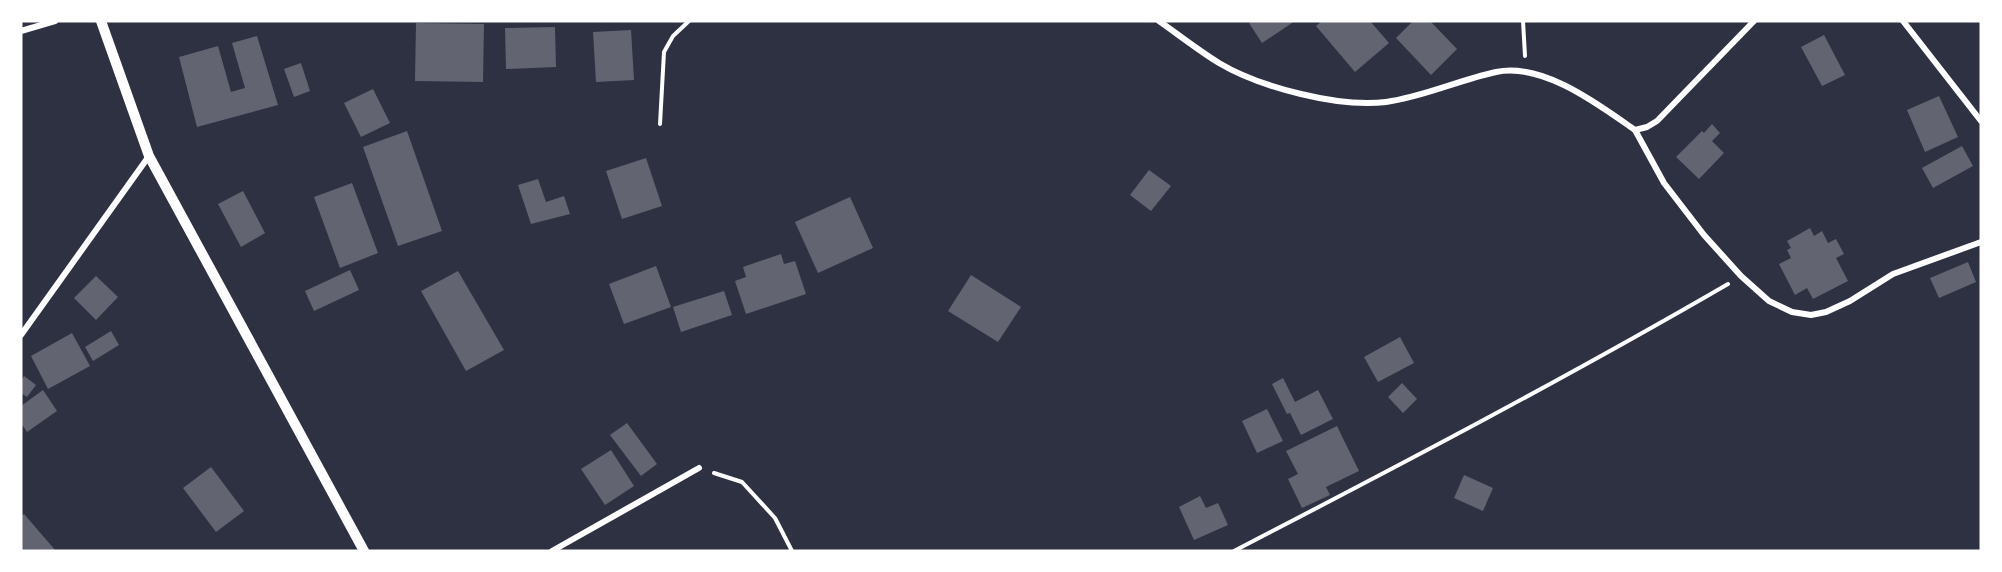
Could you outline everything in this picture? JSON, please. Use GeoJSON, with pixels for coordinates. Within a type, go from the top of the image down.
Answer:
{"type":"FeatureCollection","features":[{"type":"Feature","properties":{"kind":"street"},"geometry":{"type":"LineString","coordinates":[[21,31],[55,21]]}},
{"type":"Feature","properties":{"kind":"street"},"geometry":{"type":"LineString","coordinates":[[101,21],[150,156],[364,551]]}},
{"type":"Feature","properties":{"kind":"street"},"geometry":{"type":"LineString","coordinates":[[1159,21],[1219,63],[1241,74],[1316,98],[1385,102],[1512,70],[1526,72],[1559,83],[1594,102],[1635,130],[1664,183],[1704,235],[1769,301],[1792,312],[1811,315],[1826,312],[1850,301],[1893,274],[1981,243]]}},
{"type":"Feature","properties":{"kind":"street"},"geometry":{"type":"LineString","coordinates":[[1635,130],[1657,121],[1754,21]]}},
{"type":"Feature","properties":{"kind":"street"},"geometry":{"type":"LineString","coordinates":[[1903,21],[1981,121]]}},
{"type":"Feature","properties":{"kind":"street"},"geometry":{"type":"LineString","coordinates":[[21,334],[150,156]]}},
{"type":"Feature","properties":{"kind":"street"},"geometry":{"type":"LineString","coordinates":[[552,551],[699,468]]}},
{"type":"Feature","properties":{"kind":"path"},"geometry":{"type":"LineString","coordinates":[[660,124],[664,52],[673,36],[689,21]]}},
{"type":"Feature","properties":{"kind":"path"},"geometry":{"type":"LineString","coordinates":[[1523,21],[1526,72]]}},
{"type":"Feature","properties":{"kind":"path"},"geometry":{"type":"LineString","coordinates":[[1234,551],[1644,333],[1742,276]]}},
{"type":"Feature","properties":{"kind":"path"},"geometry":{"type":"LineString","coordinates":[[699,468],[742,482],[775,518],[792,551]]}},
{"type":"Feature","properties":{"kind":"building"},"geometry":{"type":"Polygon","coordinates":[[[1252,21],[1295,21],[1262,43],[1249,23],[1252,21]]]}},
{"type":"Feature","properties":{"kind":"building"},"geometry":{"type":"Polygon","coordinates":[[[1322,21],[1370,21],[1389,43],[1355,72],[1316,26],[1322,21]]]}},
{"type":"Feature","properties":{"kind":"building"},"geometry":{"type":"Polygon","coordinates":[[[1413,21],[1430,21],[1457,49],[1431,75],[1396,38],[1413,21]]]}},
{"type":"Feature","properties":{"kind":"building"},"geometry":{"type":"Polygon","coordinates":[[[416,23],[484,24],[483,82],[415,81],[416,23]]]}},
{"type":"Feature","properties":{"kind":"building"},"geometry":{"type":"Polygon","coordinates":[[[555,27],[556,67],[506,69],[505,28],[555,27]]]}},
{"type":"Feature","properties":{"kind":"building"},"geometry":{"type":"Polygon","coordinates":[[[631,30],[634,80],[596,82],[593,32],[631,30]]]}},
{"type":"Feature","properties":{"kind":"building"},"geometry":{"type":"Polygon","coordinates":[[[1824,35],[1845,75],[1822,86],[1801,47],[1824,35]]]}},
{"type":"Feature","properties":{"kind":"building"},"geometry":{"type":"Polygon","coordinates":[[[257,36],[278,105],[197,127],[179,57],[218,46],[231,92],[245,88],[232,43],[257,36]]]}},
{"type":"Feature","properties":{"kind":"building"},"geometry":{"type":"Polygon","coordinates":[[[301,63],[310,91],[294,97],[284,69],[301,63]]]}},
{"type":"Feature","properties":{"kind":"building"},"geometry":{"type":"Polygon","coordinates":[[[373,89],[390,123],[361,137],[344,103],[373,89]]]}},
{"type":"Feature","properties":{"kind":"building"},"geometry":{"type":"Polygon","coordinates":[[[1939,96],[1958,137],[1925,152],[1907,110],[1939,96]]]}},
{"type":"Feature","properties":{"kind":"building"},"geometry":{"type":"Polygon","coordinates":[[[1712,124],[1720,133],[1712,141],[1724,153],[1699,179],[1676,157],[1712,124]]]}},
{"type":"Feature","properties":{"kind":"building"},"geometry":{"type":"Polygon","coordinates":[[[407,131],[442,231],[398,246],[363,147],[407,131]]]}},
{"type":"Feature","properties":{"kind":"building"},"geometry":{"type":"Polygon","coordinates":[[[1962,146],[1973,166],[1933,188],[1922,168],[1962,146]]]}},
{"type":"Feature","properties":{"kind":"building"},"geometry":{"type":"Polygon","coordinates":[[[646,158],[662,206],[622,219],[606,171],[646,158]]]}},
{"type":"Feature","properties":{"kind":"building"},"geometry":{"type":"Polygon","coordinates":[[[1149,170],[1171,186],[1151,211],[1130,195],[1149,170]]]}},
{"type":"Feature","properties":{"kind":"building"},"geometry":{"type":"Polygon","coordinates":[[[538,179],[546,202],[564,196],[570,214],[531,224],[518,185],[538,179]]]}},
{"type":"Feature","properties":{"kind":"building"},"geometry":{"type":"Polygon","coordinates":[[[352,183],[378,253],[340,268],[314,197],[352,183]]]}},
{"type":"Feature","properties":{"kind":"building"},"geometry":{"type":"Polygon","coordinates":[[[243,191],[265,233],[241,247],[218,204],[243,191]]]}},
{"type":"Feature","properties":{"kind":"building"},"geometry":{"type":"Polygon","coordinates":[[[850,197],[873,248],[818,273],[795,222],[850,197]]]}},
{"type":"Feature","properties":{"kind":"building"},"geometry":{"type":"Polygon","coordinates":[[[1810,228],[1814,236],[1822,231],[1828,243],[1836,239],[1844,254],[1836,258],[1848,281],[1813,299],[1807,288],[1795,295],[1779,264],[1791,258],[1787,250],[1791,248],[1787,241],[1810,228]]]}},
{"type":"Feature","properties":{"kind":"building"},"geometry":{"type":"Polygon","coordinates":[[[781,254],[784,264],[795,261],[806,294],[746,314],[735,281],[746,277],[743,267],[781,254]]]}},
{"type":"Feature","properties":{"kind":"building"},"geometry":{"type":"Polygon","coordinates":[[[1968,262],[1976,282],[1939,298],[1930,278],[1968,262]]]}},
{"type":"Feature","properties":{"kind":"building"},"geometry":{"type":"Polygon","coordinates":[[[656,266],[671,307],[624,324],[609,284],[656,266]]]}},
{"type":"Feature","properties":{"kind":"building"},"geometry":{"type":"Polygon","coordinates":[[[350,270],[359,290],[314,311],[305,291],[350,270]]]}},
{"type":"Feature","properties":{"kind":"building"},"geometry":{"type":"Polygon","coordinates":[[[458,271],[504,350],[466,371],[421,291],[458,271]]]}},
{"type":"Feature","properties":{"kind":"building"},"geometry":{"type":"Polygon","coordinates":[[[971,275],[1021,307],[998,342],[948,311],[971,275]]]}},
{"type":"Feature","properties":{"kind":"building"},"geometry":{"type":"Polygon","coordinates":[[[96,276],[118,297],[96,320],[74,298],[96,276]]]}},
{"type":"Feature","properties":{"kind":"building"},"geometry":{"type":"Polygon","coordinates":[[[724,291],[732,315],[681,332],[673,307],[724,291]]]}},
{"type":"Feature","properties":{"kind":"building"},"geometry":{"type":"Polygon","coordinates":[[[111,331],[119,345],[93,361],[85,347],[111,331]]]}},
{"type":"Feature","properties":{"kind":"building"},"geometry":{"type":"Polygon","coordinates":[[[72,333],[90,366],[48,389],[31,356],[72,333]]]}},
{"type":"Feature","properties":{"kind":"building"},"geometry":{"type":"Polygon","coordinates":[[[1400,337],[1414,363],[1378,382],[1364,357],[1400,337]]]}},
{"type":"Feature","properties":{"kind":"building"},"geometry":{"type":"Polygon","coordinates":[[[24,376],[36,385],[27,397],[21,393],[21,381],[24,376]]]}},
{"type":"Feature","properties":{"kind":"building"},"geometry":{"type":"Polygon","coordinates":[[[1283,378],[1295,402],[1318,390],[1333,419],[1301,435],[1272,384],[1283,378]]]}},
{"type":"Feature","properties":{"kind":"building"},"geometry":{"type":"Polygon","coordinates":[[[1402,383],[1417,399],[1403,413],[1388,397],[1402,383]]]}},
{"type":"Feature","properties":{"kind":"building"},"geometry":{"type":"Polygon","coordinates":[[[43,390],[57,411],[27,432],[21,423],[21,406],[43,390]]]}},
{"type":"Feature","properties":{"kind":"building"},"geometry":{"type":"Polygon","coordinates":[[[1267,409],[1283,441],[1257,453],[1242,421],[1267,409]]]}},
{"type":"Feature","properties":{"kind":"building"},"geometry":{"type":"Polygon","coordinates":[[[627,423],[657,464],[641,476],[610,435],[627,423]]]}},
{"type":"Feature","properties":{"kind":"building"},"geometry":{"type":"Polygon","coordinates":[[[1337,426],[1359,471],[1326,487],[1330,495],[1302,508],[1288,479],[1298,474],[1286,451],[1337,426]]]}},
{"type":"Feature","properties":{"kind":"building"},"geometry":{"type":"Polygon","coordinates":[[[611,450],[634,486],[605,505],[581,469],[611,450]]]}},
{"type":"Feature","properties":{"kind":"building"},"geometry":{"type":"Polygon","coordinates":[[[211,467],[244,511],[216,532],[183,488],[211,467]]]}},
{"type":"Feature","properties":{"kind":"building"},"geometry":{"type":"Polygon","coordinates":[[[1464,475],[1493,488],[1483,511],[1454,498],[1464,475]]]}},
{"type":"Feature","properties":{"kind":"building"},"geometry":{"type":"Polygon","coordinates":[[[1200,496],[1206,508],[1218,503],[1228,525],[1194,540],[1179,507],[1200,496]]]}},
{"type":"Feature","properties":{"kind":"building"},"geometry":{"type":"Polygon","coordinates":[[[24,514],[56,551],[21,551],[21,516],[24,514]]]}}]}
